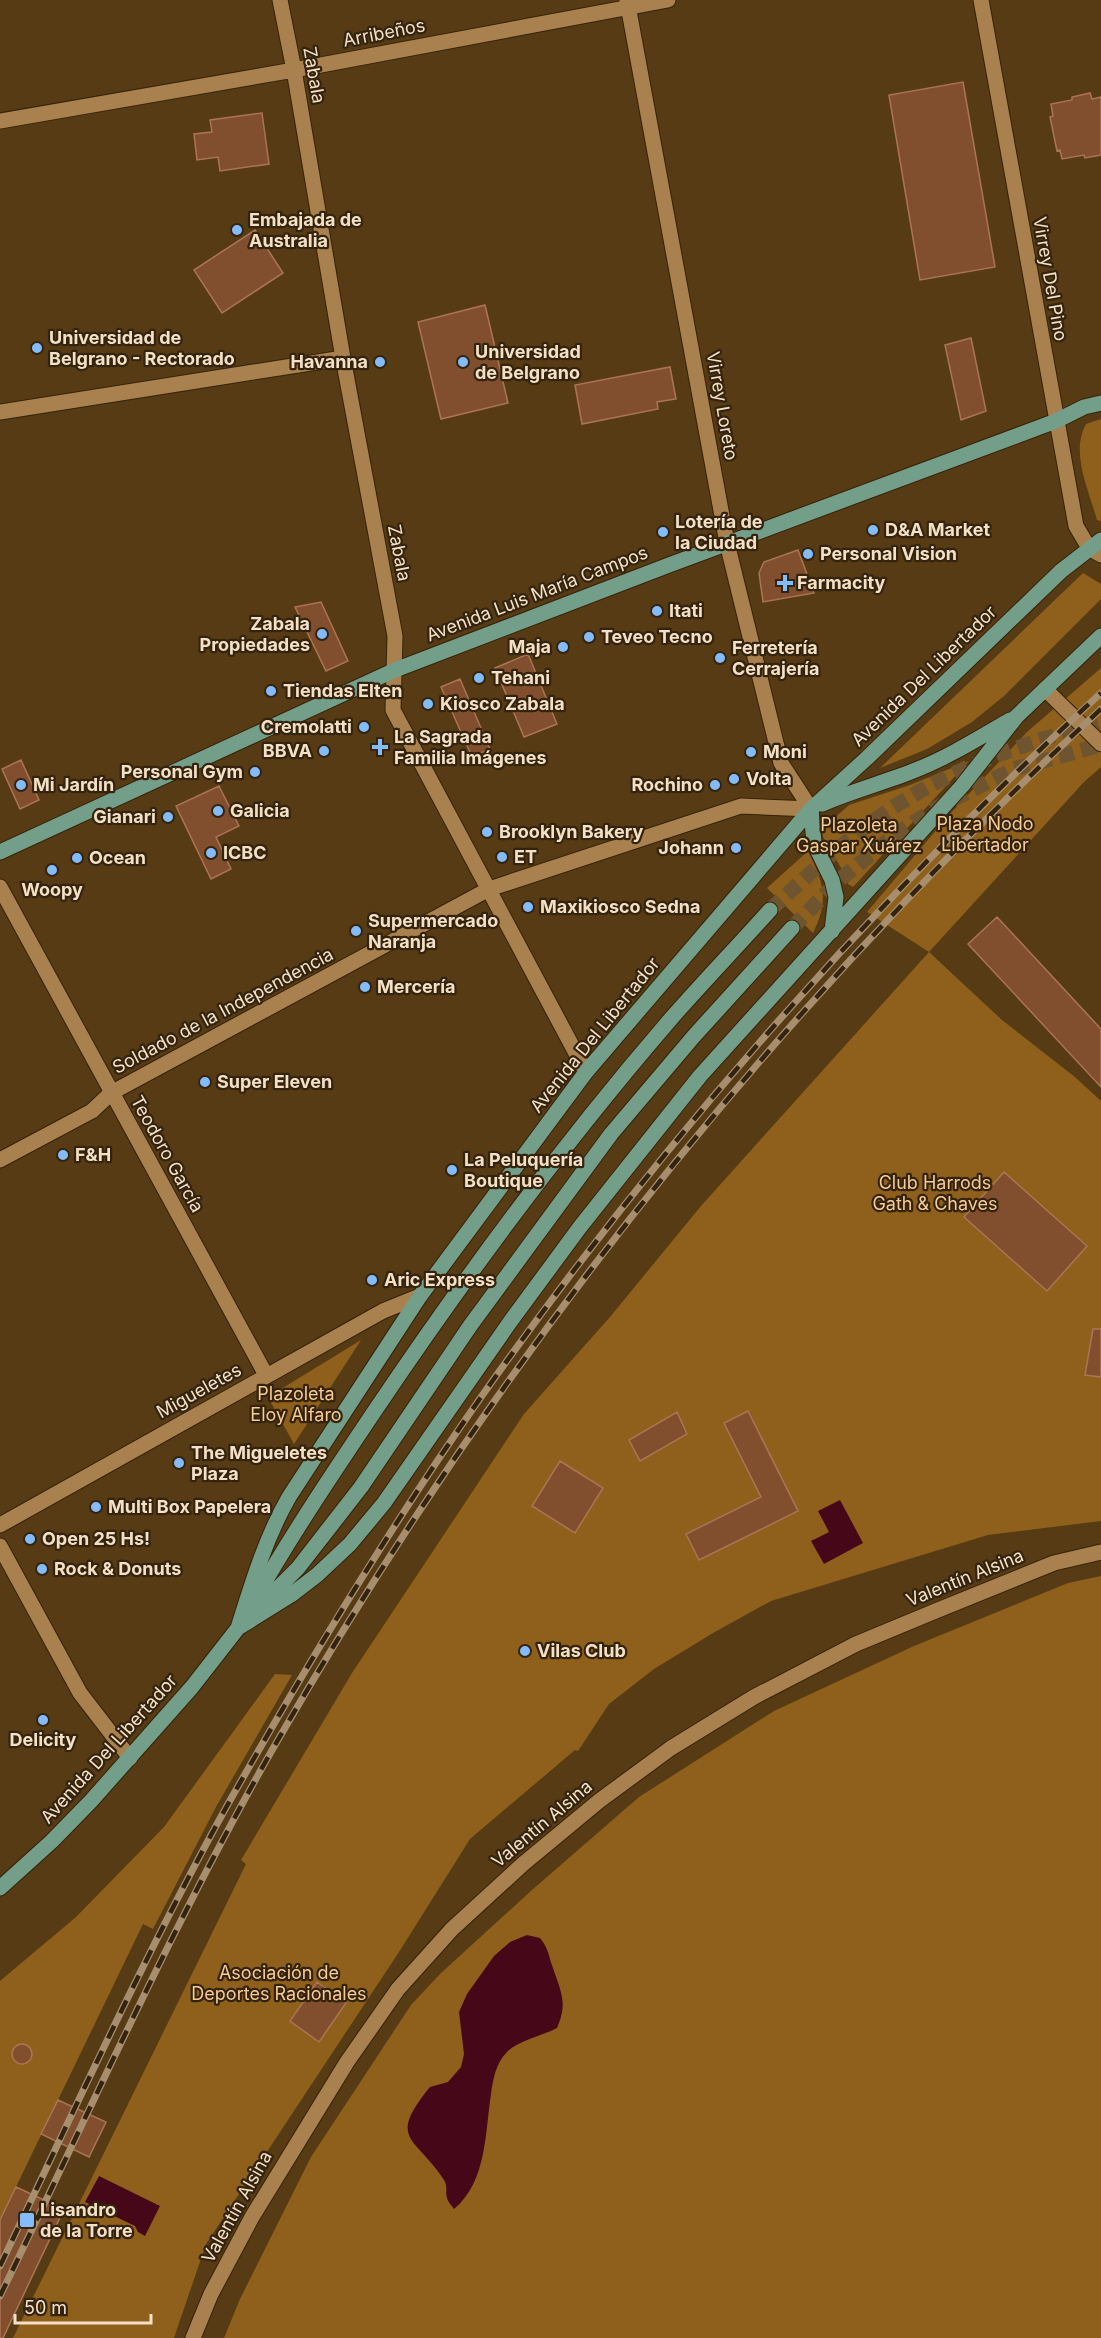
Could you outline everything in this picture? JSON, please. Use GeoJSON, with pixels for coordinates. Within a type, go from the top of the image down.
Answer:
{"type":"FeatureCollection","features":[{"type":"Feature","properties":{"kind":"main road","name":"Avenida Luis María Campos"},"geometry":{"type":"LineString","coordinates":[[0,852],[395,670],[727,543],[1056,421],[1084,407],[1101,403]]}},
{"type":"Feature","properties":{"kind":"main road","name":"Avenida Del Libertador"},"geometry":{"type":"LineString","coordinates":[[238,1628],[253,1580],[277,1518],[368,1373],[420,1296],[586,1072],[811,808],[867,758],[1060,571],[1097,548]]}},
{"type":"Feature","properties":{"kind":"main road","name":"Avenida Del Libertador"},"geometry":{"type":"LineString","coordinates":[[238,1628],[317,1575],[350,1544],[384,1503],[510,1322],[638,1153],[700,1076],[962,786],[1017,716],[1101,636]]}},
{"type":"Feature","properties":{"kind":"main road"},"geometry":{"type":"LineString","coordinates":[[832,931],[836,897],[832,880],[814,843],[811,808],[856,789],[914,771],[951,754],[1017,716]]}},
{"type":"Feature","properties":{"kind":"main road","name":"Avenida Del Libertador"},"geometry":{"type":"LineString","coordinates":[[238,1628],[280,1554],[442,1310],[584,1123],[663,1028],[770,910]]}},
{"type":"Feature","properties":{"kind":"main road","name":"Avenida Del Libertador"},"geometry":{"type":"LineString","coordinates":[[0,1888],[52,1841],[130,1758],[238,1628],[298,1568],[326,1534],[470,1326],[611,1134],[694,1036],[792,928]]}},
{"type":"Feature","properties":{"kind":"street","name":"Zabala"},"geometry":{"type":"LineString","coordinates":[[280,0],[294,70],[342,358],[395,636],[393,710],[586,1072]]}},
{"type":"Feature","properties":{"kind":"street","name":"Arribeños"},"geometry":{"type":"LineString","coordinates":[[0,121],[294,70],[628,4],[668,0]]}},
{"type":"Feature","properties":{"kind":"street","name":"Virrey Del Pino"},"geometry":{"type":"LineString","coordinates":[[981,0],[1076,526],[1097,548]]}},
{"type":"Feature","properties":{"kind":"street","name":"Virrey Loreto"},"geometry":{"type":"LineString","coordinates":[[628,4],[727,543],[781,764],[811,808]]}},
{"type":"Feature","properties":{"kind":"street"},"geometry":{"type":"LineString","coordinates":[[0,412],[342,358]]}},
{"type":"Feature","properties":{"kind":"street"},"geometry":{"type":"LineString","coordinates":[[1046,689],[1101,744]]}},
{"type":"Feature","properties":{"kind":"street","name":"Soldado de la Independencia"},"geometry":{"type":"LineString","coordinates":[[0,1160],[92,1111],[111,1093],[489,889],[741,806],[811,808]]}},
{"type":"Feature","properties":{"kind":"street","name":"Teodoro García"},"geometry":{"type":"LineString","coordinates":[[0,887],[266,1375]]}},
{"type":"Feature","properties":{"kind":"street","name":"Migueletes"},"geometry":{"type":"LineString","coordinates":[[0,1525],[383,1311],[420,1296]]}},
{"type":"Feature","properties":{"kind":"street"},"geometry":{"type":"LineString","coordinates":[[0,1546],[80,1693],[130,1758]]}},
{"type":"Feature","properties":{"kind":"street","name":"Valentín Alsina"},"geometry":{"type":"LineString","coordinates":[[193,2338],[211,2294],[252,2217],[347,2062],[398,1989],[452,1929],[523,1864],[599,1801],[662,1755],[754,1696],[856,1644],[1054,1563],[1101,1552]]}},
{"type":"Feature","properties":{"kind":"green space"},"geometry":{"type":"Polygon","coordinates":[[[1101,419],[1101,521],[1097,520],[1082,472],[1080,447],[1086,424],[1101,419]]]}},
{"type":"Feature","properties":{"kind":"green space"},"geometry":{"type":"Polygon","coordinates":[[[1083,573],[1101,584],[1101,599],[1004,696],[972,722],[927,749],[880,768],[1083,573]]]}},
{"type":"Feature","properties":{"kind":"green space","name":"Plaza Nodo Libertador"},"geometry":{"type":"Polygon","coordinates":[[[1101,668],[1101,767],[1084,782],[929,952],[867,912],[949,815],[1027,732],[1101,668]]]}},
{"type":"Feature","properties":{"kind":"green space","name":"Plazoleta Gaspar Xuárez"},"geometry":{"type":"Polygon","coordinates":[[[969,761],[853,887],[848,884],[847,878],[823,837],[823,828],[849,805],[910,785],[969,761]]]}},
{"type":"Feature","properties":{"kind":"green space"},"geometry":{"type":"Polygon","coordinates":[[[808,851],[818,872],[823,900],[822,910],[813,933],[767,888],[808,851]]]}},
{"type":"Feature","properties":{"kind":"green space"},"geometry":{"type":"Polygon","coordinates":[[[929,952],[1002,1020],[1075,1077],[1101,1101],[1101,1521],[988,1535],[771,1601],[654,1669],[609,1704],[578,1751],[575,1750],[470,1839],[399,1952],[206,2244],[174,2338],[13,2338],[246,1864],[241,1860],[352,1673],[524,1414],[610,1317],[701,1206],[929,952]]]}},
{"type":"Feature","properties":{"kind":"green space","name":"Plazoleta Eloy Alfaro"},"geometry":{"type":"Polygon","coordinates":[[[361,1340],[294,1444],[268,1397],[361,1340]]]}},
{"type":"Feature","properties":{"kind":"green space"},"geometry":{"type":"Polygon","coordinates":[[[1101,1576],[1101,2338],[224,2338],[240,2299],[311,2157],[411,2005],[440,1974],[532,1890],[639,1797],[774,1711],[914,1646],[1068,1583],[1101,1576]]]}},
{"type":"Feature","properties":{"kind":"green space"},"geometry":{"type":"Polygon","coordinates":[[[275,1674],[292,1675],[216,1807],[153,1929],[143,1924],[0,2220],[0,1981],[76,1917],[164,1827],[275,1674]]]}},
{"type":"Feature","properties":{"kind":"shaded area"},"geometry":{"type":"Polygon","coordinates":[[[840,1500],[863,1543],[824,1564],[811,1541],[829,1532],[818,1511],[840,1500]]]}},
{"type":"Feature","properties":{"kind":"shaded area"},"geometry":{"type":"Polygon","coordinates":[[[527,1935],[540,1938],[547,1949],[562,1998],[560,2019],[557,2028],[518,2044],[500,2061],[493,2083],[479,2171],[465,2198],[454,2209],[446,2195],[444,2180],[410,2137],[408,2129],[410,2118],[430,2087],[448,2082],[461,2067],[464,2054],[459,2012],[467,1994],[494,1956],[510,1942],[527,1935]]]}},
{"type":"Feature","properties":{"kind":"shaded area"},"geometry":{"type":"Polygon","coordinates":[[[99,2176],[160,2206],[145,2236],[138,2232],[135,2226],[85,2202],[99,2176]]]}},
{"type":"Feature","properties":{"kind":"building"},"geometry":{"type":"Polygon","coordinates":[[[963,82],[995,267],[920,280],[889,95],[963,82]]]}},
{"type":"Feature","properties":{"kind":"building"},"geometry":{"type":"Polygon","coordinates":[[[1090,93],[1092,99],[1101,97],[1101,155],[1062,159],[1060,150],[1057,151],[1050,117],[1053,116],[1051,104],[1072,100],[1072,97],[1090,93]]]}},
{"type":"Feature","properties":{"kind":"building"},"geometry":{"type":"Polygon","coordinates":[[[262,113],[269,164],[220,171],[218,157],[197,160],[194,134],[212,132],[210,120],[262,113]]]}},
{"type":"Feature","properties":{"kind":"building"},"geometry":{"type":"Polygon","coordinates":[[[255,230],[283,273],[222,313],[194,270],[255,230]]]}},
{"type":"Feature","properties":{"kind":"building","name":"Universidad de Belgrano"},"geometry":{"type":"Polygon","coordinates":[[[485,305],[508,403],[441,419],[418,322],[485,305]]]}},
{"type":"Feature","properties":{"kind":"building"},"geometry":{"type":"Polygon","coordinates":[[[971,338],[986,411],[961,420],[945,345],[971,338]]]}},
{"type":"Feature","properties":{"kind":"building"},"geometry":{"type":"Polygon","coordinates":[[[670,367],[676,399],[657,402],[658,409],[582,424],[575,385],[670,367]]]}},
{"type":"Feature","properties":{"kind":"building","name":"Farmacity"},"geometry":{"type":"Polygon","coordinates":[[[798,550],[814,593],[763,602],[759,573],[764,562],[798,550]]]}},
{"type":"Feature","properties":{"kind":"building","name":"Zabala Propiedades"},"geometry":{"type":"Polygon","coordinates":[[[321,602],[348,661],[326,671],[295,607],[321,602]]]}},
{"type":"Feature","properties":{"kind":"building"},"geometry":{"type":"Polygon","coordinates":[[[528,654],[557,724],[524,737],[495,668],[528,654]]]}},
{"type":"Feature","properties":{"kind":"building"},"geometry":{"type":"Polygon","coordinates":[[[460,679],[490,749],[472,757],[441,687],[460,679]]]}},
{"type":"Feature","properties":{"kind":"building","name":"Mi Jardín"},"geometry":{"type":"Polygon","coordinates":[[[21,760],[39,800],[20,809],[2,769],[21,760]]]}},
{"type":"Feature","properties":{"kind":"building","name":"ICBC"},"geometry":{"type":"Polygon","coordinates":[[[219,786],[239,826],[216,837],[231,869],[211,879],[176,806],[219,786]]]}},
{"type":"Feature","properties":{"kind":"building"},"geometry":{"type":"Polygon","coordinates":[[[997,917],[1101,1029],[1101,1087],[968,944],[997,917]]]}},
{"type":"Feature","properties":{"kind":"building"},"geometry":{"type":"Polygon","coordinates":[[[1004,1172],[1087,1246],[1047,1291],[964,1217],[1004,1172]]]}},
{"type":"Feature","properties":{"kind":"building"},"geometry":{"type":"Polygon","coordinates":[[[1093,1329],[1101,1329],[1101,1377],[1085,1375],[1093,1329]]]}},
{"type":"Feature","properties":{"kind":"building"},"geometry":{"type":"Polygon","coordinates":[[[748,1411],[798,1511],[699,1560],[686,1534],[761,1497],[724,1423],[748,1411]]]}},
{"type":"Feature","properties":{"kind":"building"},"geometry":{"type":"Polygon","coordinates":[[[677,1412],[687,1434],[640,1461],[629,1440],[677,1412]]]}},
{"type":"Feature","properties":{"kind":"building"},"geometry":{"type":"Polygon","coordinates":[[[560,1461],[603,1488],[575,1533],[532,1506],[560,1461]]]}},
{"type":"Feature","properties":{"kind":"building"},"geometry":{"type":"Polygon","coordinates":[[[317,1982],[346,2003],[319,2042],[290,2021],[317,1982]]]}},
{"type":"Feature","properties":{"kind":"building"},"geometry":{"type":"Polygon","coordinates":[[[22,2044],[29,2047],[32,2054],[29,2061],[22,2064],[15,2061],[12,2054],[15,2047],[22,2044]]]}},
{"type":"Feature","properties":{"kind":"building"},"geometry":{"type":"Polygon","coordinates":[[[58,2100],[106,2122],[89,2157],[41,2134],[58,2100]]]}},
{"type":"Feature","properties":{"kind":"building"},"geometry":{"type":"Polygon","coordinates":[[[16,2187],[64,2209],[3,2338],[0,2338],[0,2220],[16,2187]]]}},
{"type":"Feature","properties":{"kind":"tunnel"},"geometry":{"type":"LineString","coordinates":[[770,910],[853,837],[882,815],[933,784],[987,759],[1101,722]]}},
{"type":"Feature","properties":{"kind":"tunnel"},"geometry":{"type":"LineString","coordinates":[[792,928],[838,881],[895,835],[938,807],[1014,769],[1101,745]]}},
{"type":"Feature","properties":{"kind":"railway"},"geometry":{"type":"LineString","coordinates":[[0,2266],[139,1975],[228,1804],[349,1599],[412,1499],[479,1400],[620,1211],[694,1119],[771,1030],[931,857],[1101,693]]}},
{"type":"Feature","properties":{"kind":"railway"},"geometry":{"type":"LineString","coordinates":[[0,2296],[133,2018],[238,1812],[275,1745],[361,1602],[452,1463],[548,1327],[649,1196],[754,1068],[865,944],[981,824],[1101,709]]}},
{"type":"Feature","properties":{"kind":"place","name":"Embajada de Australia"},"geometry":{"type":"Point","coordinates":[237,230]}},
{"type":"Feature","properties":{"kind":"place","name":"Universidad de Belgrano - Rectorado"},"geometry":{"type":"Point","coordinates":[37,348]}},
{"type":"Feature","properties":{"kind":"place","name":"Havanna"},"geometry":{"type":"Point","coordinates":[380,362]}},
{"type":"Feature","properties":{"kind":"place","name":"Universidad de Belgrano"},"geometry":{"type":"Point","coordinates":[463,362]}},
{"type":"Feature","properties":{"kind":"place","name":"D&A Market"},"geometry":{"type":"Point","coordinates":[873,530]}},
{"type":"Feature","properties":{"kind":"place","name":"Lotería de la Ciudad"},"geometry":{"type":"Point","coordinates":[663,532]}},
{"type":"Feature","properties":{"kind":"place","name":"Personal Vision"},"geometry":{"type":"Point","coordinates":[808,554]}},
{"type":"Feature","properties":{"kind":"place","name":"Farmacity"},"geometry":{"type":"Point","coordinates":[785,583]}},
{"type":"Feature","properties":{"kind":"place","name":"Itati"},"geometry":{"type":"Point","coordinates":[657,611]}},
{"type":"Feature","properties":{"kind":"place","name":"Zabala Propiedades"},"geometry":{"type":"Point","coordinates":[322,634]}},
{"type":"Feature","properties":{"kind":"place","name":"Teveo Tecno"},"geometry":{"type":"Point","coordinates":[589,637]}},
{"type":"Feature","properties":{"kind":"place","name":"Maja"},"geometry":{"type":"Point","coordinates":[563,647]}},
{"type":"Feature","properties":{"kind":"place","name":"Ferretería Cerrajería"},"geometry":{"type":"Point","coordinates":[720,658]}},
{"type":"Feature","properties":{"kind":"place","name":"Tehani"},"geometry":{"type":"Point","coordinates":[479,678]}},
{"type":"Feature","properties":{"kind":"place","name":"Tiendas Elten"},"geometry":{"type":"Point","coordinates":[271,691]}},
{"type":"Feature","properties":{"kind":"place","name":"Kiosco Zabala"},"geometry":{"type":"Point","coordinates":[428,704]}},
{"type":"Feature","properties":{"kind":"place","name":"Cremolatti"},"geometry":{"type":"Point","coordinates":[364,727]}},
{"type":"Feature","properties":{"kind":"place","name":"La Sagrada Familia Imágenes"},"geometry":{"type":"Point","coordinates":[380,747]}},
{"type":"Feature","properties":{"kind":"place","name":"BBVA"},"geometry":{"type":"Point","coordinates":[324,751]}},
{"type":"Feature","properties":{"kind":"place","name":"Moni"},"geometry":{"type":"Point","coordinates":[751,752]}},
{"type":"Feature","properties":{"kind":"place","name":"Personal Gym"},"geometry":{"type":"Point","coordinates":[255,772]}},
{"type":"Feature","properties":{"kind":"place","name":"Volta"},"geometry":{"type":"Point","coordinates":[734,779]}},
{"type":"Feature","properties":{"kind":"place","name":"Mi Jardín"},"geometry":{"type":"Point","coordinates":[21,785]}},
{"type":"Feature","properties":{"kind":"place","name":"Rochino"},"geometry":{"type":"Point","coordinates":[715,785]}},
{"type":"Feature","properties":{"kind":"place","name":"Galicia"},"geometry":{"type":"Point","coordinates":[218,811]}},
{"type":"Feature","properties":{"kind":"place","name":"Gianari"},"geometry":{"type":"Point","coordinates":[168,817]}},
{"type":"Feature","properties":{"kind":"place","name":"Brooklyn Bakery"},"geometry":{"type":"Point","coordinates":[487,832]}},
{"type":"Feature","properties":{"kind":"place","name":"Johann"},"geometry":{"type":"Point","coordinates":[736,848]}},
{"type":"Feature","properties":{"kind":"place","name":"ICBC"},"geometry":{"type":"Point","coordinates":[211,853]}},
{"type":"Feature","properties":{"kind":"place","name":"ET"},"geometry":{"type":"Point","coordinates":[502,857]}},
{"type":"Feature","properties":{"kind":"place","name":"Ocean"},"geometry":{"type":"Point","coordinates":[77,858]}},
{"type":"Feature","properties":{"kind":"place","name":"Woopy"},"geometry":{"type":"Point","coordinates":[52,870]}},
{"type":"Feature","properties":{"kind":"place","name":"Maxikiosco Sedna"},"geometry":{"type":"Point","coordinates":[528,907]}},
{"type":"Feature","properties":{"kind":"place","name":"Supermercado Naranja"},"geometry":{"type":"Point","coordinates":[356,931]}},
{"type":"Feature","properties":{"kind":"place","name":"Mercería"},"geometry":{"type":"Point","coordinates":[365,987]}},
{"type":"Feature","properties":{"kind":"place","name":"Super Eleven"},"geometry":{"type":"Point","coordinates":[205,1082]}},
{"type":"Feature","properties":{"kind":"place","name":"F&H"},"geometry":{"type":"Point","coordinates":[63,1155]}},
{"type":"Feature","properties":{"kind":"place","name":"La Peluquería Boutique"},"geometry":{"type":"Point","coordinates":[452,1170]}},
{"type":"Feature","properties":{"kind":"place","name":"Aric Express"},"geometry":{"type":"Point","coordinates":[372,1280]}},
{"type":"Feature","properties":{"kind":"place","name":"The Migueletes Plaza"},"geometry":{"type":"Point","coordinates":[179,1463]}},
{"type":"Feature","properties":{"kind":"place","name":"Multi Box Papelera"},"geometry":{"type":"Point","coordinates":[96,1507]}},
{"type":"Feature","properties":{"kind":"place","name":"Open 25 Hs!"},"geometry":{"type":"Point","coordinates":[30,1539]}},
{"type":"Feature","properties":{"kind":"place","name":"Rock & Donuts"},"geometry":{"type":"Point","coordinates":[42,1569]}},
{"type":"Feature","properties":{"kind":"place","name":"Vilas Club"},"geometry":{"type":"Point","coordinates":[525,1651]}},
{"type":"Feature","properties":{"kind":"place","name":"Delicity"},"geometry":{"type":"Point","coordinates":[43,1720]}},
{"type":"Feature","properties":{"kind":"place","name":"Lisandro de la Torre"},"geometry":{"type":"Point","coordinates":[27,2220]}},
{"type":"Feature","properties":{"kind":"park label","name":"Club Harrods Gath & Chaves"},"geometry":{"type":"Point","coordinates":[935,1193]}},
{"type":"Feature","properties":{"kind":"park label","name":"Asociación de Deportes Racionales"},"geometry":{"type":"Point","coordinates":[279,1983]}}]}
